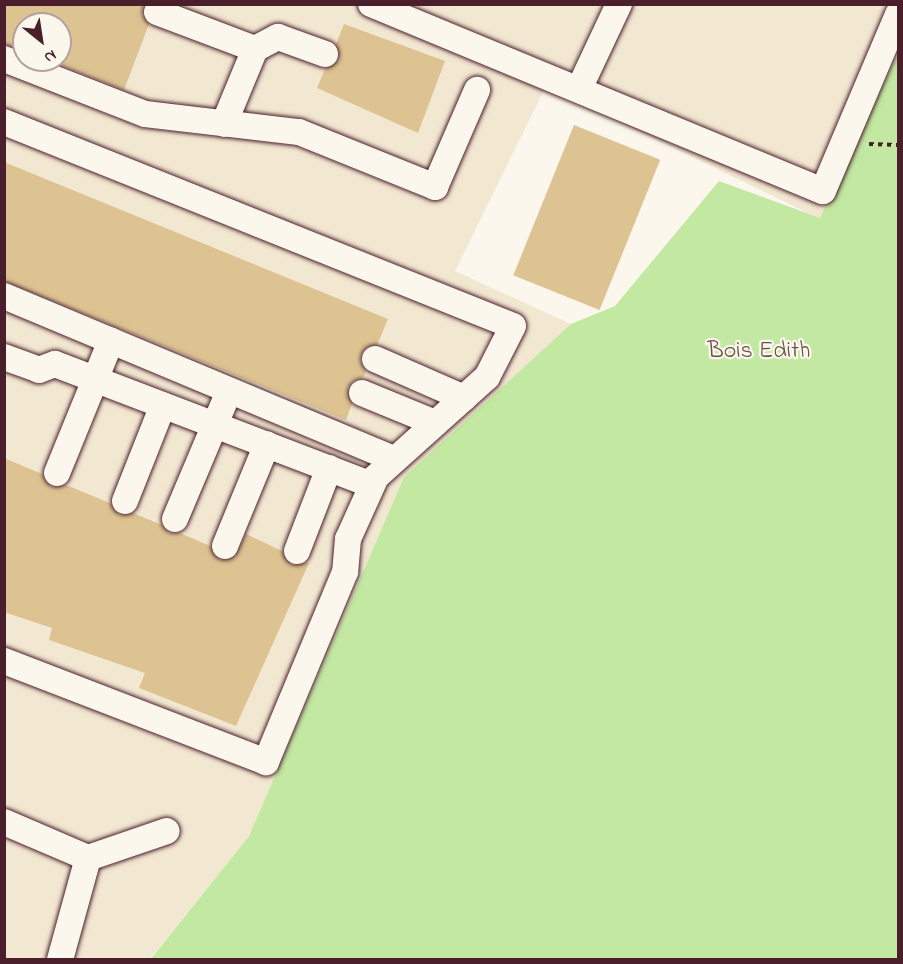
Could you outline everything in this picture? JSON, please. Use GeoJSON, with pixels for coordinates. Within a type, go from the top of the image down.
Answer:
{"type":"FeatureCollection","features":[{"type":"Feature","properties":{"kind":"lane"},"geometry":{"type":"LineString","coordinates":[[371,4],[823,191],[898,14]]}},
{"type":"Feature","properties":{"kind":"lane"},"geometry":{"type":"LineString","coordinates":[[579,89],[619,4]]}},
{"type":"Feature","properties":{"kind":"lane"},"geometry":{"type":"LineString","coordinates":[[157,12],[255,49]]}},
{"type":"Feature","properties":{"kind":"lane"},"geometry":{"type":"LineString","coordinates":[[224,123],[255,49],[278,37],[325,54]]}},
{"type":"Feature","properties":{"kind":"lane"},"geometry":{"type":"LineString","coordinates":[[4,59],[145,114],[299,132],[435,187],[477,90]]}},
{"type":"Feature","properties":{"kind":"lane"},"geometry":{"type":"LineString","coordinates":[[4,122],[513,326],[491,371],[464,398],[394,459],[372,484],[348,539],[345,572],[266,762],[4,661]]}},
{"type":"Feature","properties":{"kind":"lane"},"geometry":{"type":"LineString","coordinates":[[4,296],[394,459]]}},
{"type":"Feature","properties":{"kind":"lane"},"geometry":{"type":"LineString","coordinates":[[57,473],[111,341]]}},
{"type":"Feature","properties":{"kind":"lane"},"geometry":{"type":"LineString","coordinates":[[4,357],[39,370],[56,364],[372,484]]}},
{"type":"Feature","properties":{"kind":"lane"},"geometry":{"type":"LineString","coordinates":[[375,359],[464,398]]}},
{"type":"Feature","properties":{"kind":"lane"},"geometry":{"type":"LineString","coordinates":[[176,519],[230,391]]}},
{"type":"Feature","properties":{"kind":"lane"},"geometry":{"type":"LineString","coordinates":[[362,393],[435,423]]}},
{"type":"Feature","properties":{"kind":"lane"},"geometry":{"type":"LineString","coordinates":[[125,501],[163,405]]}},
{"type":"Feature","properties":{"kind":"lane"},"geometry":{"type":"LineString","coordinates":[[225,546],[267,444]]}},
{"type":"Feature","properties":{"kind":"lane"},"geometry":{"type":"LineString","coordinates":[[297,551],[329,468]]}},
{"type":"Feature","properties":{"kind":"lane"},"geometry":{"type":"LineString","coordinates":[[7,832],[88,858],[167,831]]}},
{"type":"Feature","properties":{"kind":"lane"},"geometry":{"type":"LineString","coordinates":[[60,960],[88,858]]}},
{"type":"Feature","properties":{"kind":"shaded area"},"geometry":{"type":"Polygon","coordinates":[[[5,5],[898,5],[898,54],[820,219],[546,86],[455,271],[571,324],[404,477],[249,836],[150,959],[5,960],[5,5]]]}},
{"type":"Feature","properties":{"kind":"green space","name":"Bois Edith"},"geometry":{"type":"Polygon","coordinates":[[[898,54],[898,959],[150,960],[249,836],[404,477],[571,324],[615,306],[719,181],[820,218],[898,54]]]}},
{"type":"Feature","properties":{"kind":"building"},"geometry":{"type":"Polygon","coordinates":[[[4,4],[144,4],[142,15],[149,24],[124,90],[72,69],[72,12],[12,12],[12,47],[4,44],[4,4]]]}},
{"type":"Feature","properties":{"kind":"building"},"geometry":{"type":"Polygon","coordinates":[[[344,24],[445,61],[418,133],[317,88],[325,69],[339,60],[336,44],[344,24]]]}},
{"type":"Feature","properties":{"kind":"building"},"geometry":{"type":"Polygon","coordinates":[[[574,125],[660,160],[600,310],[513,275],[574,125]]]}},
{"type":"Feature","properties":{"kind":"building"},"geometry":{"type":"Polygon","coordinates":[[[4,162],[388,319],[377,345],[367,347],[361,354],[360,361],[366,371],[363,378],[353,381],[348,388],[352,404],[346,420],[4,281],[4,162]]]}},
{"type":"Feature","properties":{"kind":"building"},"geometry":{"type":"Polygon","coordinates":[[[4,458],[42,474],[51,487],[66,485],[110,503],[119,515],[133,513],[162,525],[169,533],[180,533],[210,546],[220,560],[235,557],[246,534],[282,551],[291,565],[309,563],[236,726],[139,688],[145,673],[49,640],[52,628],[4,612],[4,458]]]}}]}
